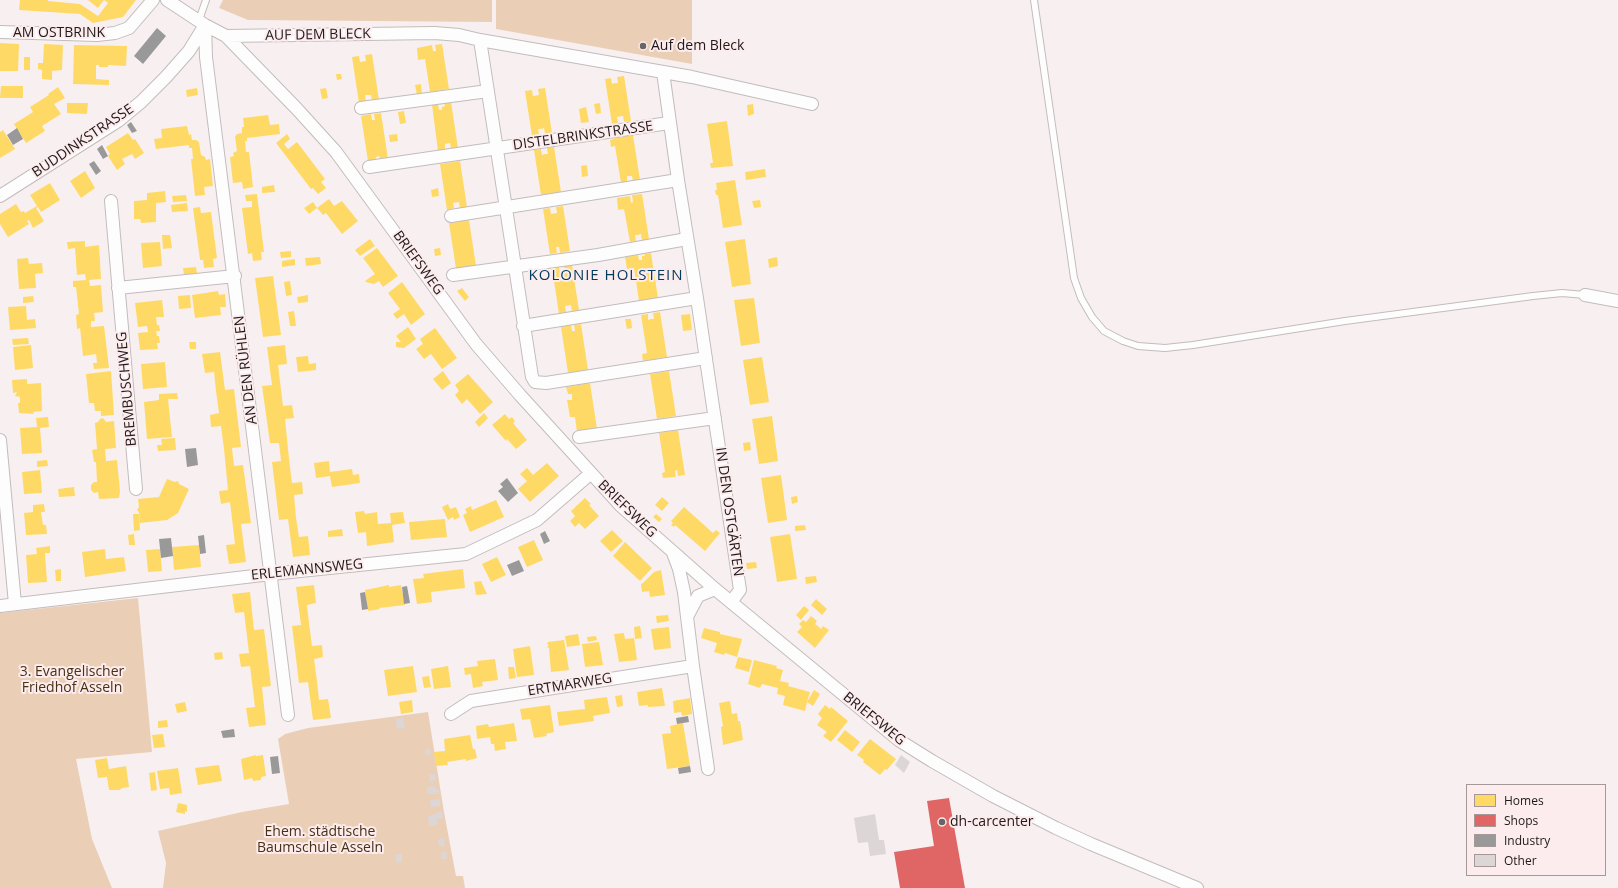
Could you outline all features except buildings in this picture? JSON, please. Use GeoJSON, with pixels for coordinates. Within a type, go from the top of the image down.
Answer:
{"type":"FeatureCollection","features":[{"type":"Feature","properties":{"kind":"street","name":"AM OSTBRINK"},"geometry":{"type":"LineString","coordinates":[[0,32],[97,35],[116,33],[129,28],[153,0]]}},
{"type":"Feature","properties":{"kind":"street","name":"BRIEFSWEG"},"geometry":{"type":"LineString","coordinates":[[168,0],[226,36],[297,109],[336,152],[476,344],[590,474],[621,506],[715,590],[900,741],[937,765],[993,796],[1091,844],[1197,888]]}},
{"type":"Feature","properties":{"kind":"street","name":"BUDDINKSTRASSE"},"geometry":{"type":"LineString","coordinates":[[0,196],[118,121],[141,102],[189,51],[202,22]]}},
{"type":"Feature","properties":{"kind":"street","name":"AN DEN RÜHLEN"},"geometry":{"type":"LineString","coordinates":[[202,22],[235,276],[288,715]]}},
{"type":"Feature","properties":{"kind":"street","name":"AUF DEM BLECK"},"geometry":{"type":"LineString","coordinates":[[226,36],[435,33],[459,35],[706,80],[812,104]]}},
{"type":"Feature","properties":{"kind":"street","name":"DISTELBRINKSTRASSE"},"geometry":{"type":"LineString","coordinates":[[480,40],[530,370],[535,382],[546,383],[706,358]]}},
{"type":"Feature","properties":{"kind":"street","name":"IN DEN OSTGÄRTEN"},"geometry":{"type":"LineString","coordinates":[[663,72],[669,123],[697,298],[740,590],[731,602]]}},
{"type":"Feature","properties":{"kind":"street"},"geometry":{"type":"LineString","coordinates":[[361,108],[488,91]]}},
{"type":"Feature","properties":{"kind":"street","name":"DISTELBRINKSTRASSE"},"geometry":{"type":"LineString","coordinates":[[369,167],[669,123]]}},
{"type":"Feature","properties":{"kind":"street"},"geometry":{"type":"LineString","coordinates":[[451,216],[678,180]]}},
{"type":"Feature","properties":{"kind":"street","name":"BREMBUSCHWEG"},"geometry":{"type":"LineString","coordinates":[[111,201],[136,489]]}},
{"type":"Feature","properties":{"kind":"street"},"geometry":{"type":"LineString","coordinates":[[453,275],[598,255],[687,239]]}},
{"type":"Feature","properties":{"kind":"street"},"geometry":{"type":"LineString","coordinates":[[118,288],[235,276]]}},
{"type":"Feature","properties":{"kind":"street"},"geometry":{"type":"LineString","coordinates":[[1585,295],[1618,301]]}},
{"type":"Feature","properties":{"kind":"street"},"geometry":{"type":"LineString","coordinates":[[523,326],[697,298]]}},
{"type":"Feature","properties":{"kind":"street"},"geometry":{"type":"LineString","coordinates":[[579,437],[715,418]]}},
{"type":"Feature","properties":{"kind":"street"},"geometry":{"type":"LineString","coordinates":[[0,440],[15,604]]}},
{"type":"Feature","properties":{"kind":"street","name":"ERLEMANNSWEG"},"geometry":{"type":"LineString","coordinates":[[0,606],[271,574],[466,554],[537,520],[590,474]]}},
{"type":"Feature","properties":{"kind":"street"},"geometry":{"type":"LineString","coordinates":[[672,550],[679,569],[688,615],[693,666],[708,769]]}},
{"type":"Feature","properties":{"kind":"street"},"geometry":{"type":"LineString","coordinates":[[688,615],[698,596],[715,590]]}},
{"type":"Feature","properties":{"kind":"street","name":"ERTMARWEG"},"geometry":{"type":"LineString","coordinates":[[451,714],[471,701],[693,666]]}},
{"type":"Feature","properties":{"kind":"lane"},"geometry":{"type":"LineString","coordinates":[[202,22],[206,0]]}},
{"type":"Feature","properties":{"kind":"lane"},"geometry":{"type":"LineString","coordinates":[[1034,0],[1074,278],[1081,298],[1092,316],[1104,331],[1123,341],[1138,346],[1165,348],[1345,321],[1533,296],[1562,294],[1585,295]]}},
{"type":"Feature","properties":{"kind":"green space"},"geometry":{"type":"Polygon","coordinates":[[[223,0],[492,0],[492,22],[248,20],[219,8],[223,0]]]}},
{"type":"Feature","properties":{"kind":"green space","name":"Auf dem Bleck"},"geometry":{"type":"Polygon","coordinates":[[[496,0],[692,0],[692,64],[496,29],[496,0]]]}},
{"type":"Feature","properties":{"kind":"green space","name":"3. Evangelischer Friedhof Asseln"},"geometry":{"type":"Polygon","coordinates":[[[138,598],[152,752],[76,759],[92,839],[112,888],[0,888],[0,613],[138,598]]]}},
{"type":"Feature","properties":{"kind":"green space","name":"Ehem. städtische Baumschule Asseln"},"geometry":{"type":"Polygon","coordinates":[[[428,712],[456,876],[463,876],[465,888],[163,888],[166,863],[158,831],[242,812],[289,804],[278,739],[285,734],[308,728],[428,712]]]}},
{"type":"Feature","properties":{"kind":"place","name":"Auf dem Bleck"},"geometry":{"type":"Point","coordinates":[643,46]}},
{"type":"Feature","properties":{"kind":"place","name":"dh-carcenter"},"geometry":{"type":"Point","coordinates":[942,822]}},
{"type":"Feature","properties":{"kind":"district","name":"KOLONIE HOLSTEIN"},"geometry":{"type":"Point","coordinates":[606,276]}}]}
